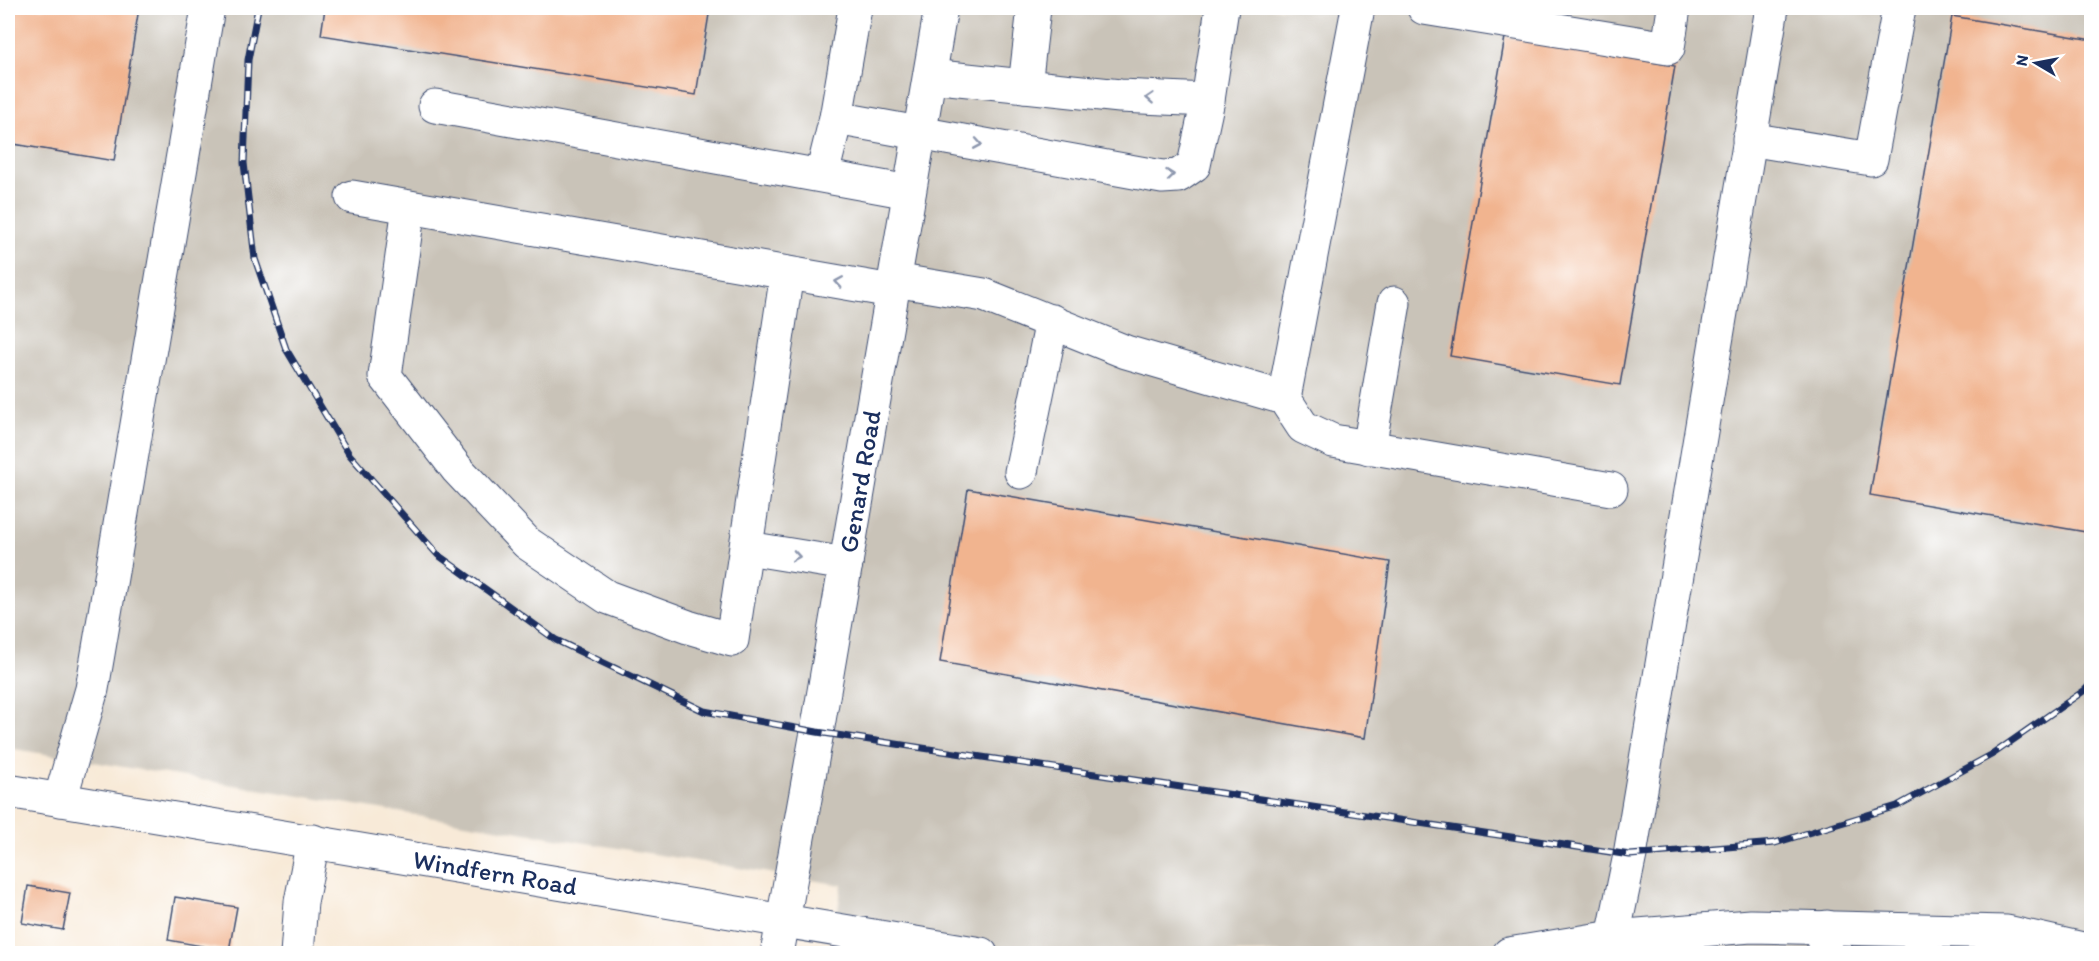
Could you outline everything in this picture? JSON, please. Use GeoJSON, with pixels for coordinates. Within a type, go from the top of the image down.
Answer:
{"type":"FeatureCollection","features":[{"type":"Feature","properties":{"kind":"street"},"geometry":{"type":"LineString","coordinates":[[60,800],[92,689],[208,8]]}},
{"type":"Feature","properties":{"kind":"street"},"geometry":{"type":"LineString","coordinates":[[822,175],[836,118],[855,8]]}},
{"type":"Feature","properties":{"kind":"street","name":"Genard Road"},"geometry":{"type":"LineString","coordinates":[[777,954],[941,8]]}},
{"type":"Feature","properties":{"kind":"street"},"geometry":{"type":"LineString","coordinates":[[1025,86],[1034,8]]}},
{"type":"Feature","properties":{"kind":"street"},"geometry":{"type":"LineString","coordinates":[[836,118],[1162,177],[1178,176],[1194,165],[1208,100],[1222,8]]}},
{"type":"Feature","properties":{"kind":"street"},"geometry":{"type":"LineString","coordinates":[[1284,398],[1358,8]]}},
{"type":"Feature","properties":{"kind":"street"},"geometry":{"type":"LineString","coordinates":[[1424,8],[1668,48],[1674,8]]}},
{"type":"Feature","properties":{"kind":"street"},"geometry":{"type":"LineString","coordinates":[[1613,937],[1630,855],[1772,8]]}},
{"type":"Feature","properties":{"kind":"street"},"geometry":{"type":"LineString","coordinates":[[1749,139],[1871,159],[1899,8]]}},
{"type":"Feature","properties":{"kind":"street"},"geometry":{"type":"LineString","coordinates":[[930,75],[1119,96],[1208,100]]}},
{"type":"Feature","properties":{"kind":"street"},"geometry":{"type":"LineString","coordinates":[[435,106],[909,192]]}},
{"type":"Feature","properties":{"kind":"street"},"geometry":{"type":"LineString","coordinates":[[352,197],[787,273],[984,295],[1126,352],[1284,398],[1304,427],[1333,441],[1611,489]]}},
{"type":"Feature","properties":{"kind":"street"},"geometry":{"type":"LineString","coordinates":[[409,207],[385,376],[456,469],[527,543],[608,597],[688,627],[732,640],[787,273]]}},
{"type":"Feature","properties":{"kind":"street"},"geometry":{"type":"LineString","coordinates":[[1369,448],[1394,303]]}},
{"type":"Feature","properties":{"kind":"street"},"geometry":{"type":"LineString","coordinates":[[1021,472],[1052,321]]}},
{"type":"Feature","properties":{"kind":"street"},"geometry":{"type":"LineString","coordinates":[[747,548],[846,564]]}},
{"type":"Feature","properties":{"kind":"street","name":"Windfern Road"},"geometry":{"type":"LineString","coordinates":[[8,791],[981,954]]}},
{"type":"Feature","properties":{"kind":"street"},"geometry":{"type":"LineString","coordinates":[[297,954],[301,902],[313,841]]}},
{"type":"Feature","properties":{"kind":"street"},"geometry":{"type":"LineString","coordinates":[[1509,954],[1613,937],[1751,926],[1825,940],[2007,932],[2091,951]]}},
{"type":"Feature","properties":{"kind":"shaded area"},"geometry":{"type":"Polygon","coordinates":[[[8,8],[2091,8],[2091,953],[831,953],[842,885],[8,748],[8,8]]]}},
{"type":"Feature","properties":{"kind":"building"},"geometry":{"type":"Polygon","coordinates":[[[8,8],[139,8],[114,161],[8,143],[8,8]]]}},
{"type":"Feature","properties":{"kind":"building"},"geometry":{"type":"Polygon","coordinates":[[[325,8],[710,8],[696,95],[321,35],[325,8]]]}},
{"type":"Feature","properties":{"kind":"building"},"geometry":{"type":"Polygon","coordinates":[[[1952,16],[2092,40],[2092,533],[1870,495],[1952,16]]]}},
{"type":"Feature","properties":{"kind":"building"},"geometry":{"type":"Polygon","coordinates":[[[1505,37],[1675,66],[1620,385],[1450,356],[1505,37]]]}},
{"type":"Feature","properties":{"kind":"building"},"geometry":{"type":"Polygon","coordinates":[[[968,489],[1390,562],[1365,738],[940,662],[968,489]]]}},
{"type":"Feature","properties":{"kind":"building"},"geometry":{"type":"Polygon","coordinates":[[[28,886],[70,893],[63,930],[22,923],[28,886]]]}},
{"type":"Feature","properties":{"kind":"building"},"geometry":{"type":"Polygon","coordinates":[[[175,897],[237,907],[229,951],[168,940],[175,897]]]}},
{"type":"Feature","properties":{"kind":"railway"},"geometry":{"type":"LineString","coordinates":[[258,8],[248,60],[244,163],[255,259],[286,349],[349,454],[438,555],[556,640],[704,711],[817,732],[1630,855],[1775,843],[1897,806],[1993,754],[2092,683]]}}]}
